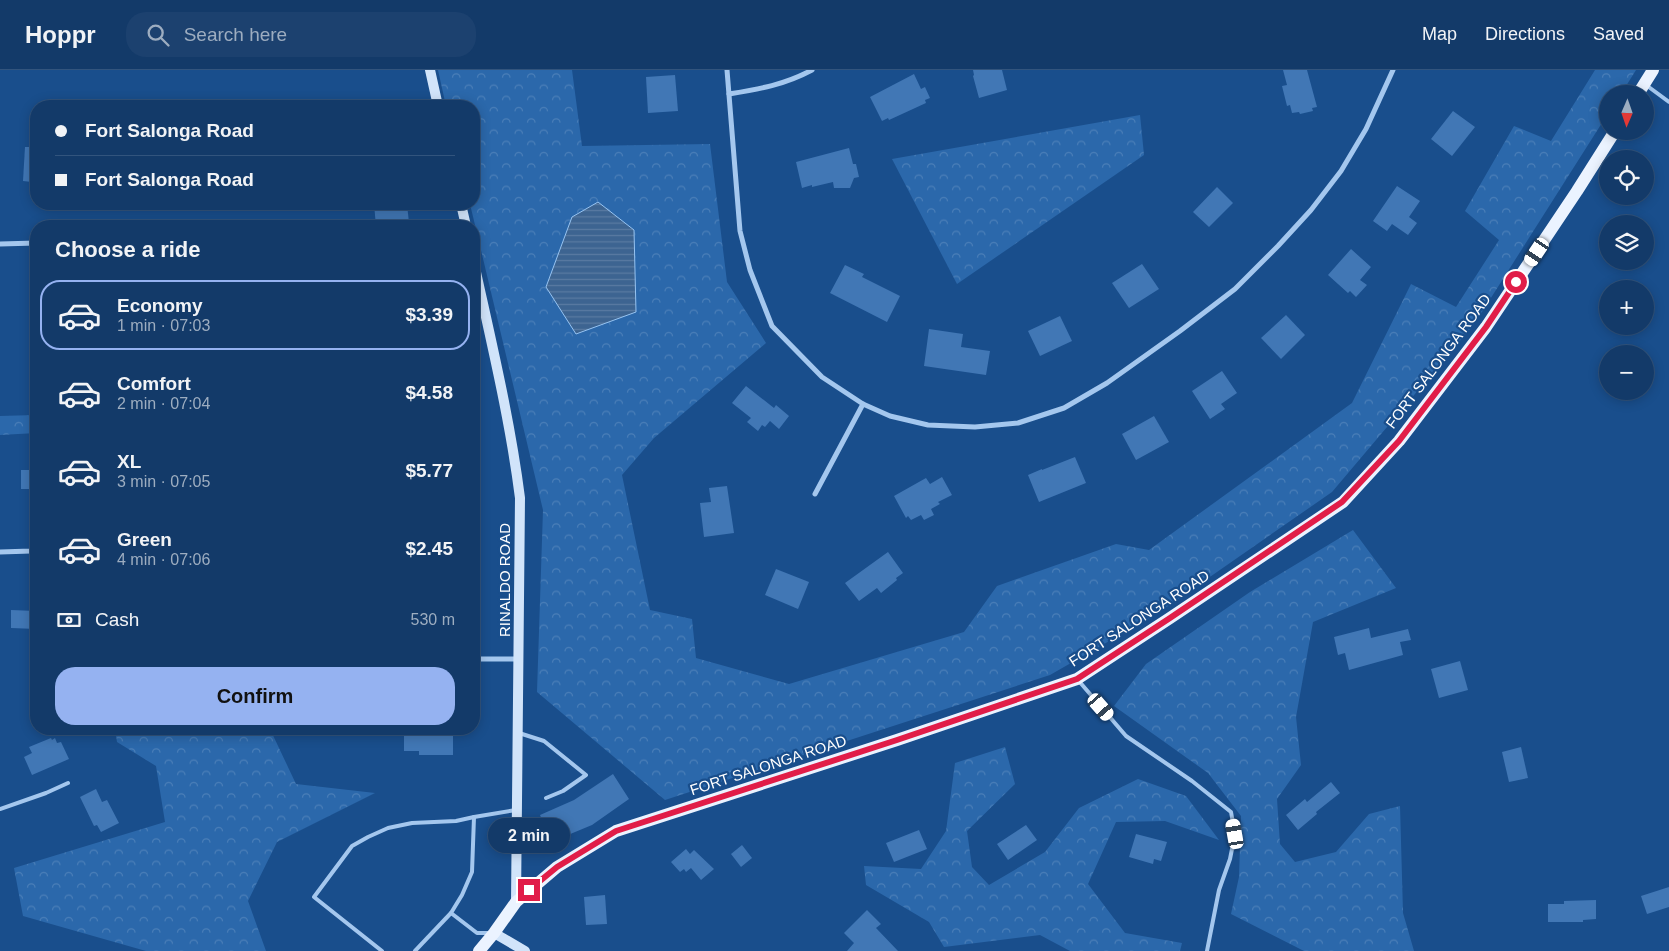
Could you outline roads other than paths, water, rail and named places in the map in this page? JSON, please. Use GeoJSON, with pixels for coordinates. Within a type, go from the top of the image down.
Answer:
{"type":"FeatureCollection","features":[{"type":"Feature","properties":{"kind":"main road"},"geometry":{"type":"LineString","coordinates":[[1644,85],[1653,70]]}},
{"type":"Feature","properties":{"kind":"main road","name":"FORT SALONGA ROAD"},"geometry":{"type":"LineString","coordinates":[[479,951],[516,902],[557,867],[616,831],[897,740],[1077,679],[1179,613],[1342,502],[1399,441],[1486,327],[1609,140]]}},
{"type":"Feature","properties":{"kind":"street"},"geometry":{"type":"LineString","coordinates":[[430,70],[437,100]]}},
{"type":"Feature","properties":{"kind":"street"},"geometry":{"type":"LineString","coordinates":[[727,70],[740,231],[750,270],[772,326],[822,378],[863,404],[890,416],[928,424],[975,427],[1018,423],[1064,408],[1107,383],[1235,289],[1311,210],[1341,171],[1387,86],[1393,70]]}},
{"type":"Feature","properties":{"kind":"street"},"geometry":{"type":"LineString","coordinates":[[729,94],[794,80],[812,70]]}},
{"type":"Feature","properties":{"kind":"street"},"geometry":{"type":"LineString","coordinates":[[0,244],[30,243]]}},
{"type":"Feature","properties":{"kind":"street","name":"RINALDO ROAD"},"geometry":{"type":"LineString","coordinates":[[480,302],[506,406],[520,498],[516,902]]}},
{"type":"Feature","properties":{"kind":"street"},"geometry":{"type":"LineString","coordinates":[[815,494],[863,404]]}},
{"type":"Feature","properties":{"kind":"street"},"geometry":{"type":"LineString","coordinates":[[0,552],[30,551]]}},
{"type":"Feature","properties":{"kind":"street"},"geometry":{"type":"LineString","coordinates":[[480,659],[518,659]]}},
{"type":"Feature","properties":{"kind":"street"},"geometry":{"type":"LineString","coordinates":[[494,933],[525,951]]}},
{"type":"Feature","properties":{"kind":"lane"},"geometry":{"type":"LineString","coordinates":[[1654,95],[1669,102]]}},
{"type":"Feature","properties":{"kind":"lane"},"geometry":{"type":"LineString","coordinates":[[1077,679],[1126,736],[1192,781],[1231,812],[1235,834],[1230,859],[1219,890],[1207,951]]}},
{"type":"Feature","properties":{"kind":"lane"},"geometry":{"type":"LineString","coordinates":[[517,733],[544,741],[586,775],[563,791],[546,798]]}},
{"type":"Feature","properties":{"kind":"lane"},"geometry":{"type":"LineString","coordinates":[[0,809],[68,783]]}},
{"type":"Feature","properties":{"kind":"lane"},"geometry":{"type":"LineString","coordinates":[[380,950],[314,896],[352,846],[388,828],[412,823],[456,821],[516,810]]}},
{"type":"Feature","properties":{"kind":"lane"},"geometry":{"type":"LineString","coordinates":[[416,951],[450,913],[462,895],[472,872],[474,817]]}},
{"type":"Feature","properties":{"kind":"lane"},"geometry":{"type":"LineString","coordinates":[[450,913],[477,933],[494,933]]}}]}
